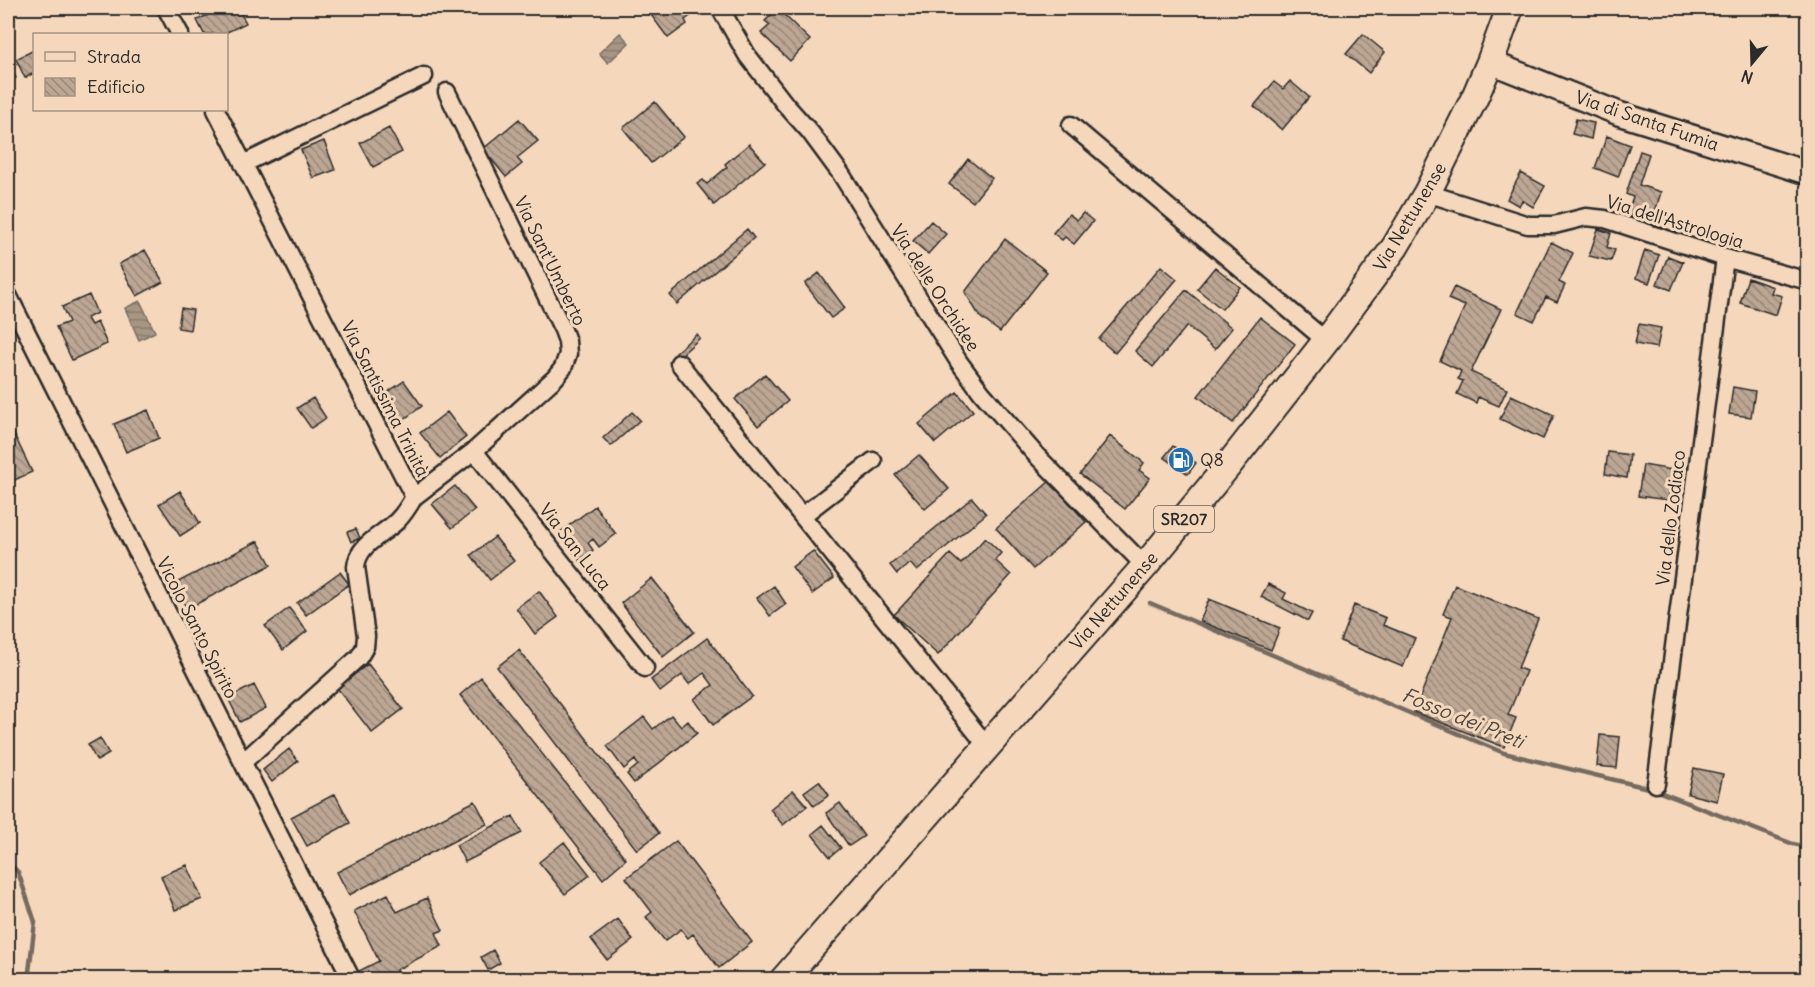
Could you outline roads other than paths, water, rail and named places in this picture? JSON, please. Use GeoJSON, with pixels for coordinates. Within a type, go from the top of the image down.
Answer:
{"type":"FeatureCollection","features":[{"type":"Feature","properties":{"kind":"main road","name":"Via Nettunense"},"geometry":{"type":"LineString","coordinates":[[783,980],[1145,567],[1326,341],[1395,248],[1427,193],[1462,125],[1490,62],[1510,8]]}},
{"type":"Feature","properties":{"kind":"street"},"geometry":{"type":"LineString","coordinates":[[166,8],[179,33]]}},
{"type":"Feature","properties":{"kind":"street","name":"Via delle Orchidee"},"geometry":{"type":"LineString","coordinates":[[720,8],[747,55],[841,174],[933,322],[982,393],[1036,455],[1145,567]]}},
{"type":"Feature","properties":{"kind":"street","name":"Via di Santa Fumia"},"geometry":{"type":"LineString","coordinates":[[1490,62],[1627,117],[1808,173]]}},
{"type":"Feature","properties":{"kind":"street"},"geometry":{"type":"LineString","coordinates":[[243,164],[424,76]]}},
{"type":"Feature","properties":{"kind":"street","name":"Via Sant'Umberto"},"geometry":{"type":"LineString","coordinates":[[414,497],[474,451],[555,378],[565,364],[568,349],[566,336],[447,92]]}},
{"type":"Feature","properties":{"kind":"street","name":"Via Santissima Trinità"},"geometry":{"type":"LineString","coordinates":[[216,111],[414,497],[398,519],[364,547],[358,556],[356,567],[366,632],[366,643],[362,653],[243,762]]}},
{"type":"Feature","properties":{"kind":"street"},"geometry":{"type":"LineString","coordinates":[[1071,125],[1326,341]]}},
{"type":"Feature","properties":{"kind":"street","name":"Via dell'Astrologia"},"geometry":{"type":"LineString","coordinates":[[1427,193],[1528,225],[1554,225],[1586,217],[1605,219],[1725,258],[1808,281]]}},
{"type":"Feature","properties":{"kind":"street","name":"Via dello Zodiaco"},"geometry":{"type":"LineString","coordinates":[[1656,784],[1725,258]]}},
{"type":"Feature","properties":{"kind":"street","name":"Vicolo Santo Spirito"},"geometry":{"type":"LineString","coordinates":[[8,295],[352,980]]}},
{"type":"Feature","properties":{"kind":"street"},"geometry":{"type":"LineString","coordinates":[[679,363],[987,746]]}},
{"type":"Feature","properties":{"kind":"street","name":"Via San Luca"},"geometry":{"type":"LineString","coordinates":[[474,451],[645,668]]}},
{"type":"Feature","properties":{"kind":"street"},"geometry":{"type":"LineString","coordinates":[[802,516],[873,461]]}},
{"type":"Feature","properties":{"kind":"waterway","name":"Fosso dei Preti"},"geometry":{"type":"LineString","coordinates":[[1150,603],[1504,753],[1652,789],[1793,844],[1808,847]]}},
{"type":"Feature","properties":{"kind":"waterway"},"geometry":{"type":"LineString","coordinates":[[8,862],[18,872],[35,922],[28,980]]}},
{"type":"Feature","properties":{"kind":"place","name":"Q8"},"geometry":{"type":"Point","coordinates":[1181,460]}}]}
